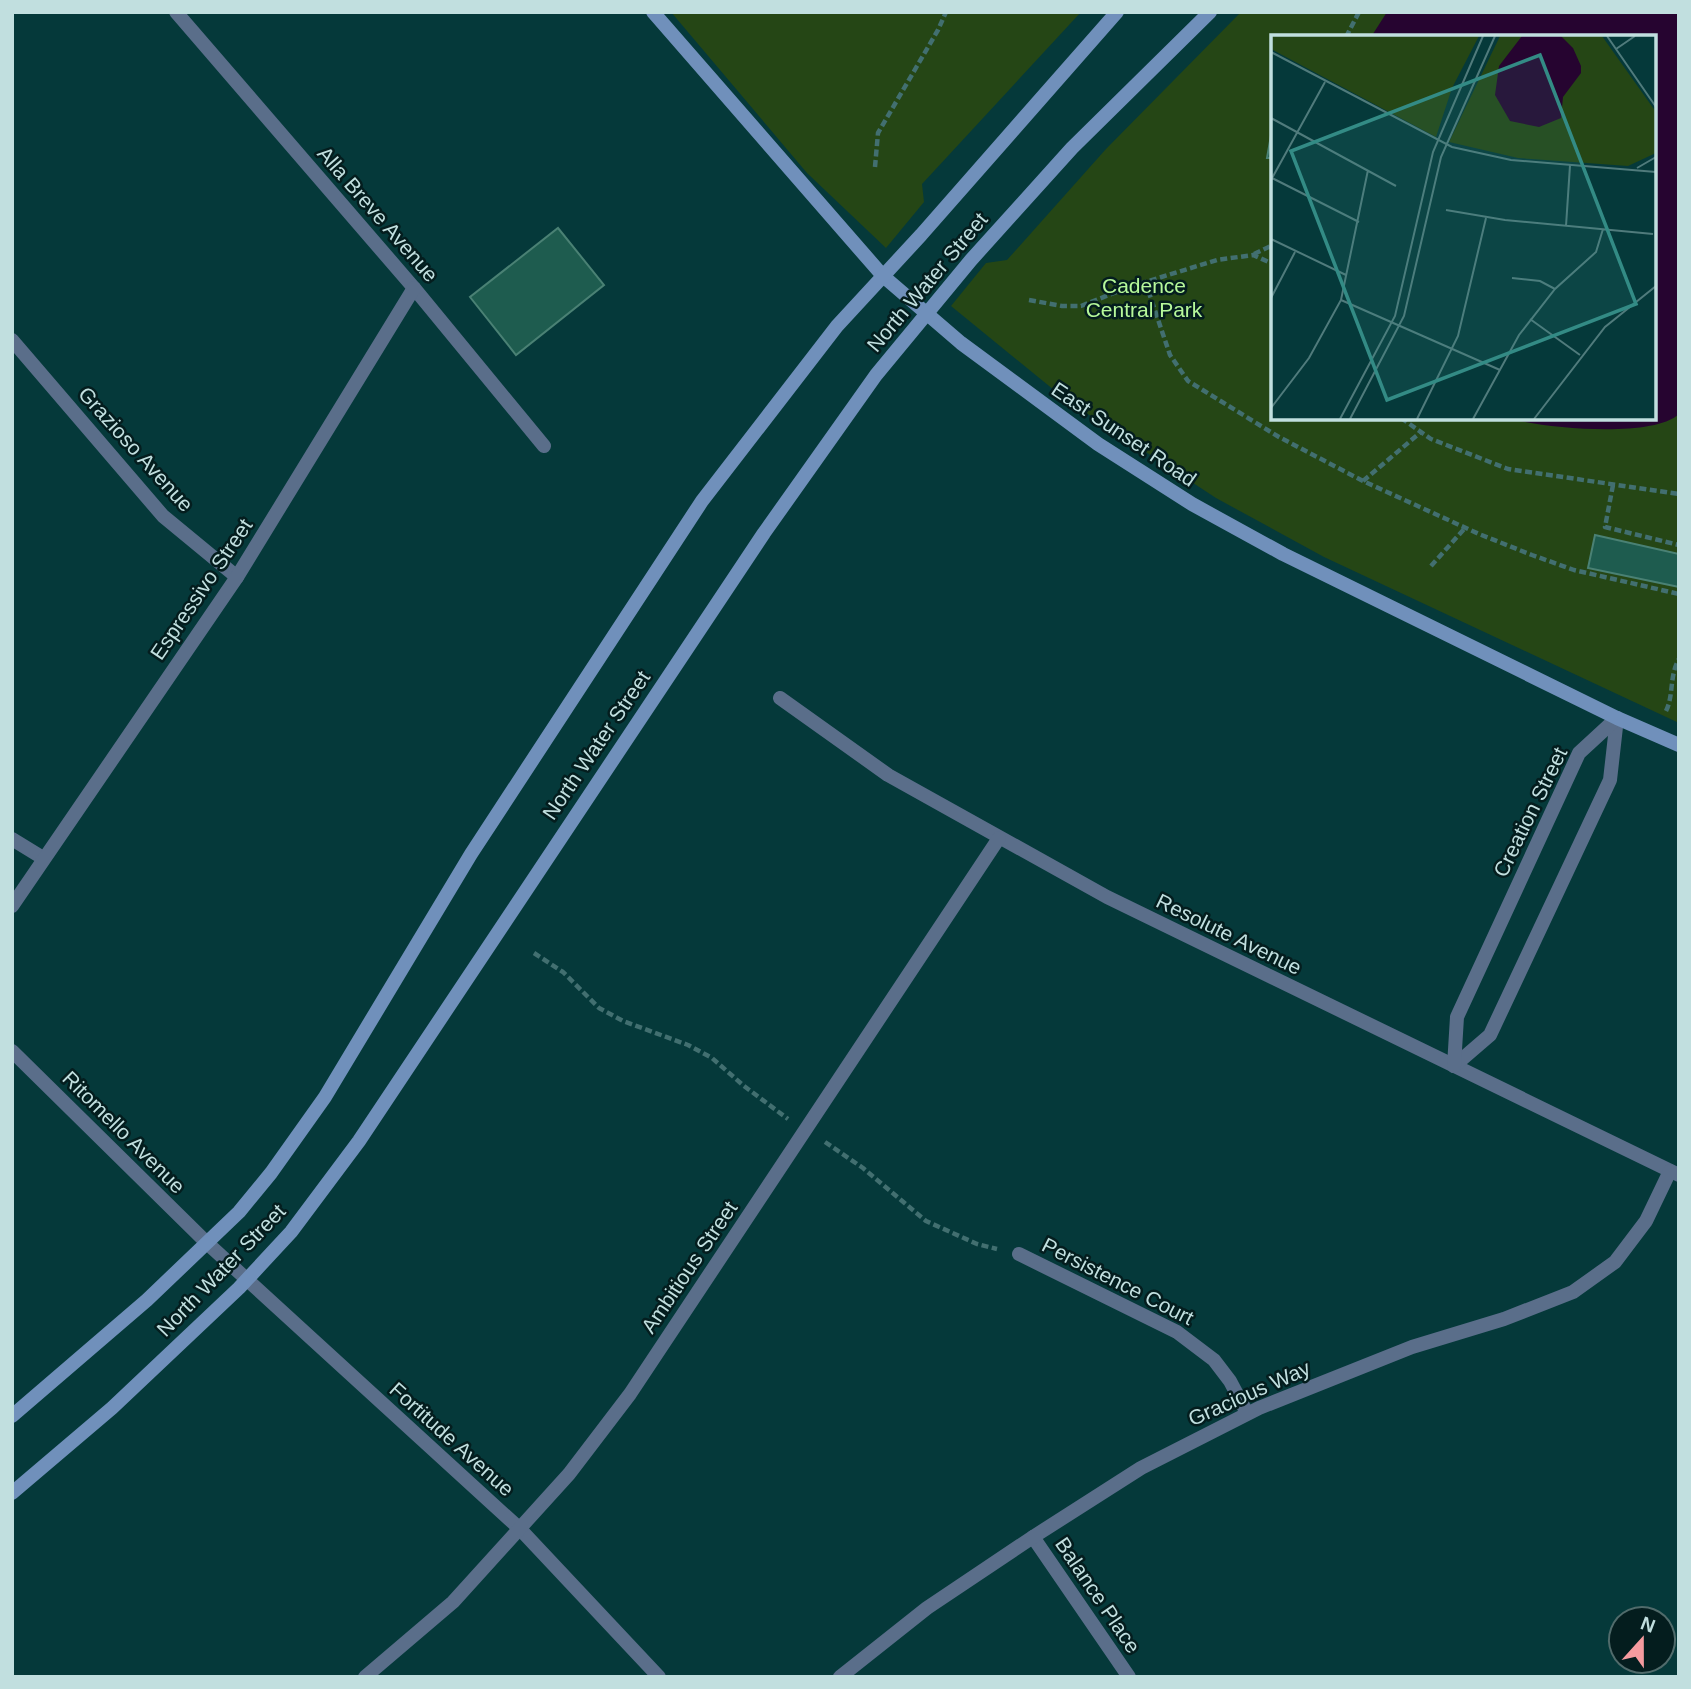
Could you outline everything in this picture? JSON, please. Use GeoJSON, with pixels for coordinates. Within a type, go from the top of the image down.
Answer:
{"type":"FeatureCollection","features":[{"type":"Feature","properties":{"kind":"main road","name":"East Sunset Road"},"geometry":{"type":"LineString","coordinates":[[653,12],[883,276],[927,316],[1098,444],[1192,504],[1283,554],[1617,718],[1679,745]]}},
{"type":"Feature","properties":{"kind":"main road","name":"North Water Street"},"geometry":{"type":"LineString","coordinates":[[12,1416],[147,1300],[239,1212],[271,1173],[325,1097],[471,854],[702,501],[837,326],[1117,12]]}},
{"type":"Feature","properties":{"kind":"main road","name":"North Water Street"},"geometry":{"type":"LineString","coordinates":[[12,1493],[112,1408],[247,1279],[291,1231],[359,1141],[764,533],[876,375],[971,260],[1072,148],[1210,12]]}},
{"type":"Feature","properties":{"kind":"street","name":"Alla Breve Avenue"},"geometry":{"type":"LineString","coordinates":[[176,12],[414,288],[544,446]]}},
{"type":"Feature","properties":{"kind":"street","name":"Espressivo Street"},"geometry":{"type":"LineString","coordinates":[[12,906],[237,577],[414,288]]}},
{"type":"Feature","properties":{"kind":"street","name":"Grazioso Avenue"},"geometry":{"type":"LineString","coordinates":[[12,340],[163,516],[237,577]]}},
{"type":"Feature","properties":{"kind":"street","name":"Resolute Avenue"},"geometry":{"type":"LineString","coordinates":[[779,698],[888,775],[999,838],[1180,933],[1674,1173]]}},
{"type":"Feature","properties":{"kind":"street","name":"Creation Street"},"geometry":{"type":"LineString","coordinates":[[1454,1066],[1457,1017],[1579,752],[1617,718]]}},
{"type":"Feature","properties":{"kind":"street"},"geometry":{"type":"LineString","coordinates":[[1454,1066],[1490,1035],[1611,780],[1617,718]]}},
{"type":"Feature","properties":{"kind":"street","name":"Ambitious Street"},"geometry":{"type":"LineString","coordinates":[[365,1677],[453,1602],[569,1474],[630,1394],[999,838]]}},
{"type":"Feature","properties":{"kind":"street"},"geometry":{"type":"LineString","coordinates":[[12,839],[43,858]]}},
{"type":"Feature","properties":{"kind":"street","name":"Ritomello Avenue"},"geometry":{"type":"LineString","coordinates":[[12,1051],[207,1243]]}},
{"type":"Feature","properties":{"kind":"street","name":"Gracious Way"},"geometry":{"type":"LineString","coordinates":[[840,1677],[927,1608],[1141,1468],[1247,1413],[1412,1347],[1504,1319],[1573,1292],[1615,1262],[1646,1221],[1674,1173]]}},
{"type":"Feature","properties":{"kind":"street","name":"Fortitude Avenue"},"geometry":{"type":"LineString","coordinates":[[207,1243],[520,1530],[659,1677]]}},
{"type":"Feature","properties":{"kind":"street","name":"Persistence Court"},"geometry":{"type":"LineString","coordinates":[[1019,1254],[1177,1332],[1213,1360],[1230,1381],[1247,1413]]}},
{"type":"Feature","properties":{"kind":"street","name":"Balance Place"},"geometry":{"type":"LineString","coordinates":[[1033,1537],[1129,1677]]}},
{"type":"Feature","properties":{"kind":"path"},"geometry":{"type":"LineString","coordinates":[[875,167],[878,133],[946,12]]}},
{"type":"Feature","properties":{"kind":"path"},"geometry":{"type":"LineString","coordinates":[[1347,35],[1359,12]]}},
{"type":"Feature","properties":{"kind":"path"},"geometry":{"type":"LineString","coordinates":[[1029,300],[1062,306],[1081,306],[1145,281],[1217,260],[1254,255],[1271,245]]}},
{"type":"Feature","properties":{"kind":"path"},"geometry":{"type":"LineString","coordinates":[[1254,255],[1271,263]]}},
{"type":"Feature","properties":{"kind":"path"},"geometry":{"type":"LineString","coordinates":[[1145,281],[1170,355],[1188,381],[1279,437],[1363,481],[1465,528],[1574,570],[1679,594]]}},
{"type":"Feature","properties":{"kind":"path"},"geometry":{"type":"LineString","coordinates":[[1404,420],[1431,439],[1508,469],[1679,494]]}},
{"type":"Feature","properties":{"kind":"path"},"geometry":{"type":"LineString","coordinates":[[1363,481],[1421,432]]}},
{"type":"Feature","properties":{"kind":"path"},"geometry":{"type":"LineString","coordinates":[[1613,485],[1605,527],[1679,545]]}},
{"type":"Feature","properties":{"kind":"path"},"geometry":{"type":"LineString","coordinates":[[1431,566],[1465,528]]}},
{"type":"Feature","properties":{"kind":"path"},"geometry":{"type":"LineString","coordinates":[[1666,711],[1671,701],[1671,684],[1679,659]]}},
{"type":"Feature","properties":{"kind":"path"},"geometry":{"type":"LineString","coordinates":[[534,953],[563,972],[599,1008],[623,1021],[688,1045],[712,1058],[774,1110],[844,1153],[926,1222],[977,1244],[1019,1254]]}},
{"type":"Feature","properties":{"kind":"green space"},"geometry":{"type":"Polygon","coordinates":[[[671,12],[1081,12],[922,184],[924,202],[886,248],[807,173],[671,12]]]}},
{"type":"Feature","properties":{"kind":"green space","name":"Cadence Central Park"},"geometry":{"type":"Polygon","coordinates":[[[1241,12],[1679,12],[1679,723],[1324,557],[1216,498],[1065,399],[951,306],[986,263],[1007,260],[1106,149],[1241,12]]]}},
{"type":"Feature","properties":{"kind":"shaded area"},"geometry":{"type":"Polygon","coordinates":[[[1387,12],[1679,12],[1679,414],[1665,422],[1646,427],[1622,429],[1570,428],[1516,420],[1656,420],[1656,35],[1372,35],[1387,12]]]}},
{"type":"Feature","properties":{"kind":"building"},"geometry":{"type":"Polygon","coordinates":[[[1271,135],[1271,158],[1267,158],[1271,135]]]}},
{"type":"Feature","properties":{"kind":"building"},"geometry":{"type":"Polygon","coordinates":[[[558,228],[604,285],[516,355],[470,297],[558,228]]]}},
{"type":"Feature","properties":{"kind":"building"},"geometry":{"type":"Polygon","coordinates":[[[1595,535],[1679,554],[1679,587],[1588,568],[1595,535]]]}}]}
